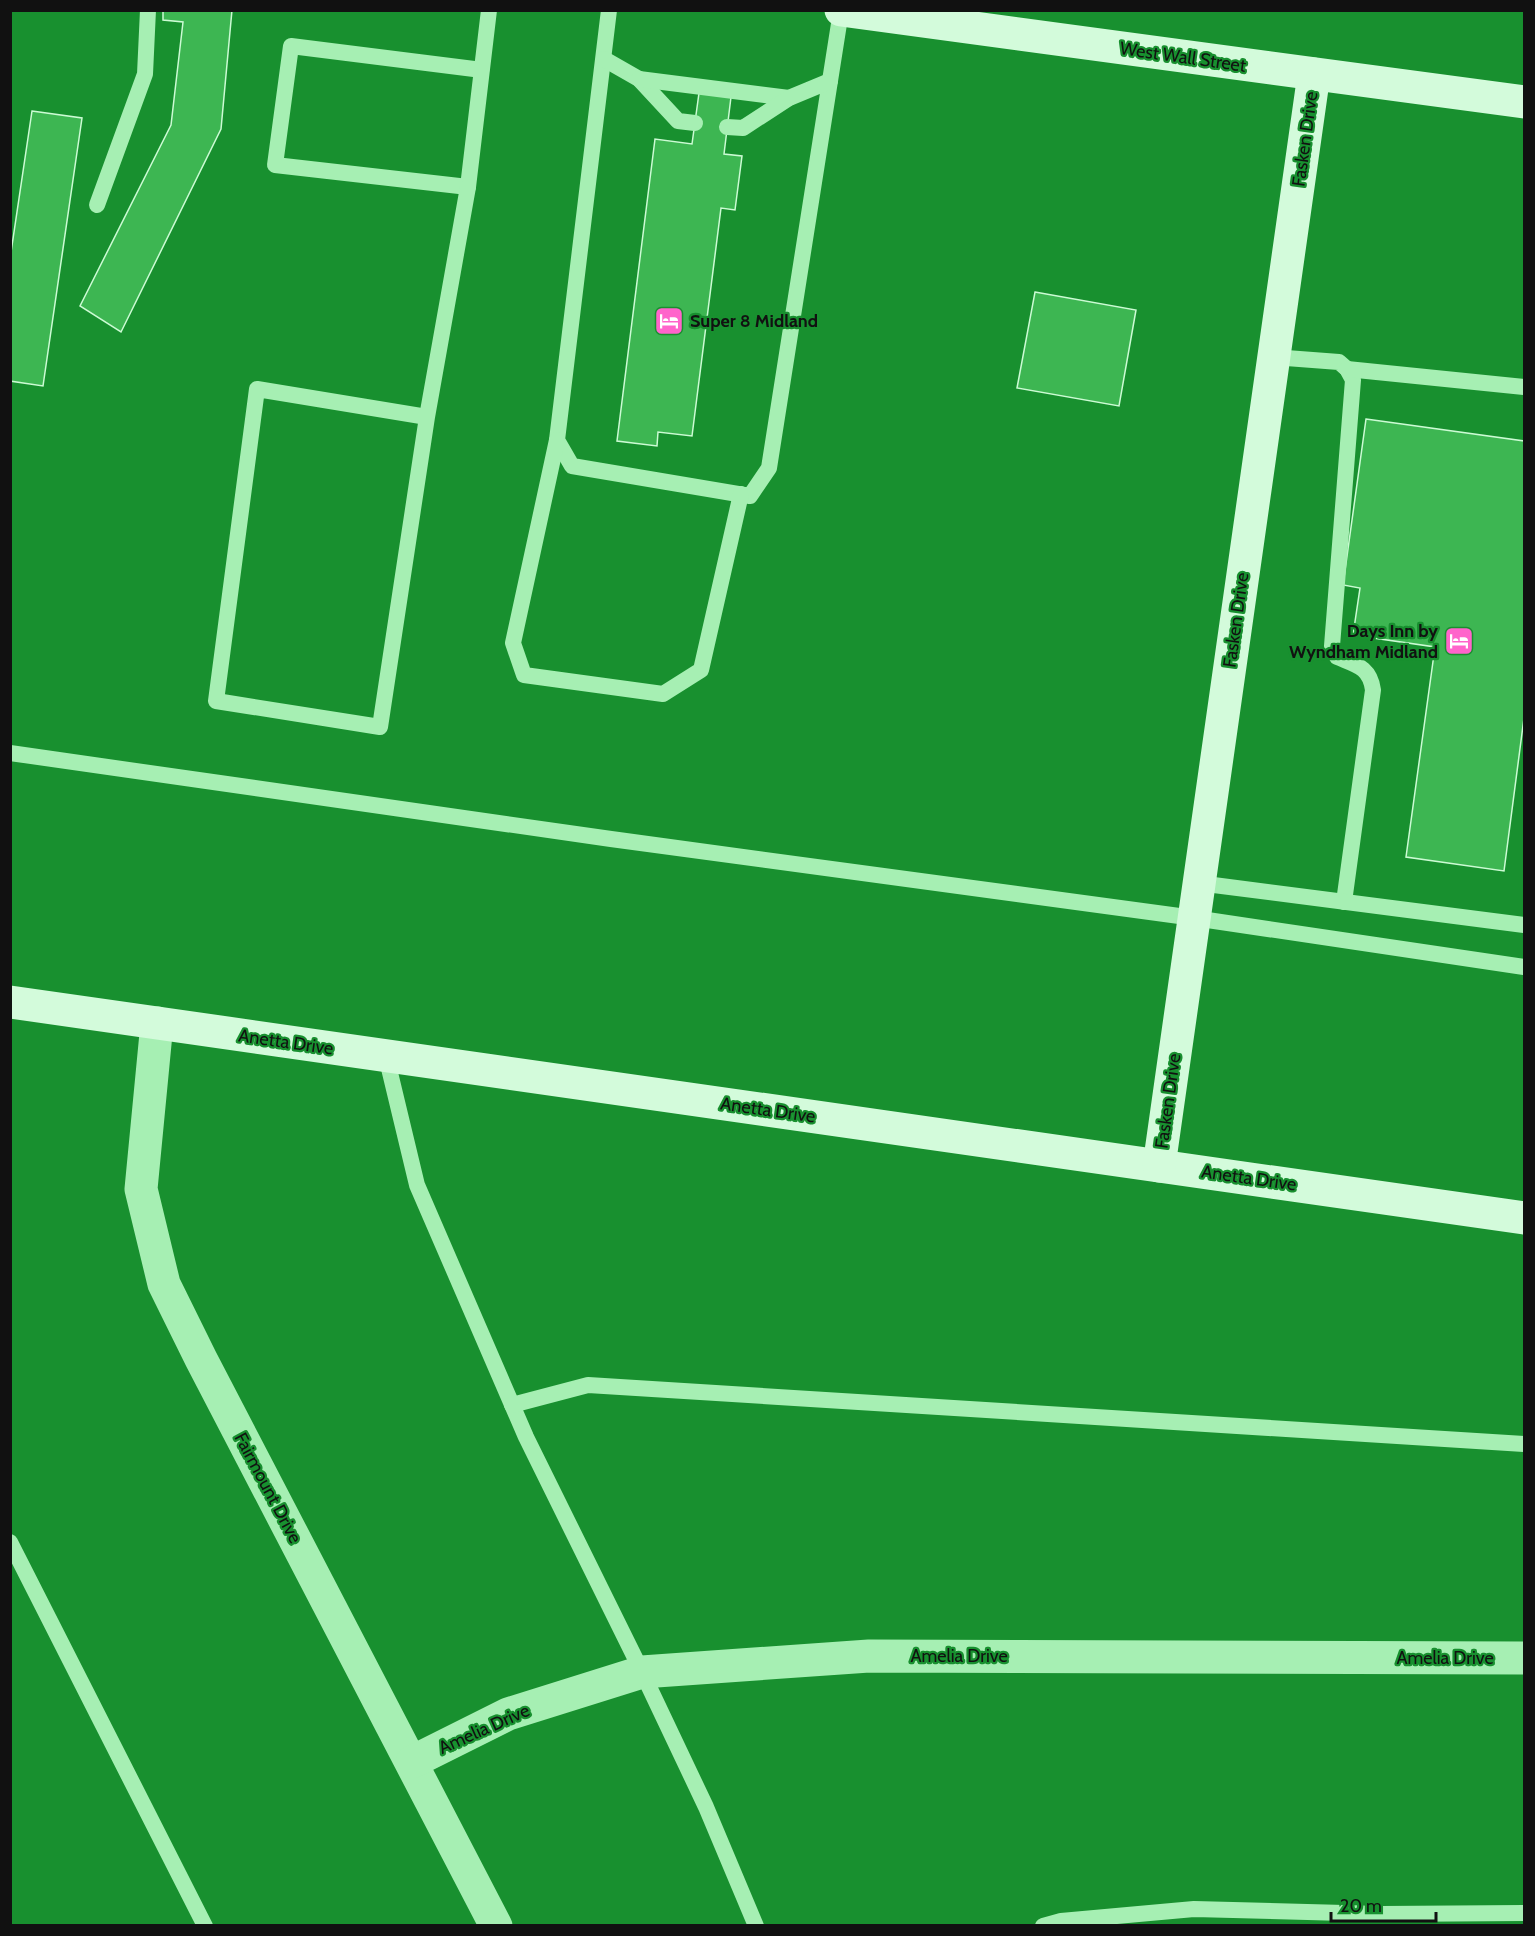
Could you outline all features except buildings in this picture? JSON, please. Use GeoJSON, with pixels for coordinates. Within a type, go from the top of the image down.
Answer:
{"type":"FeatureCollection","features":[{"type":"Feature","properties":{"kind":"street","name":"West Wall Street"},"geometry":{"type":"LineString","coordinates":[[841,10],[966,19],[1314,74],[1524,102]]}},
{"type":"Feature","properties":{"kind":"street","name":"Fasken Drive"},"geometry":{"type":"LineString","coordinates":[[1159,1166],[1314,74]]}},
{"type":"Feature","properties":{"kind":"street","name":"Anetta Drive"},"geometry":{"type":"LineString","coordinates":[[10,1002],[1524,1218]]}},
{"type":"Feature","properties":{"kind":"street","name":"Fairmount Drive"},"geometry":{"type":"LineString","coordinates":[[157,1023],[141,1189],[164,1284],[496,1926]]}},
{"type":"Feature","properties":{"kind":"street","name":"Amelia Drive"},"geometry":{"type":"LineString","coordinates":[[412,1762],[508,1714],[642,1672],[869,1656],[1524,1658]]}},
{"type":"Feature","properties":{"kind":"lane"},"geometry":{"type":"LineString","coordinates":[[97,205],[145,74],[148,10]]}},
{"type":"Feature","properties":{"kind":"lane"},"geometry":{"type":"LineString","coordinates":[[428,417],[257,389],[216,701],[380,727],[428,417],[468,187],[489,10]]}},
{"type":"Feature","properties":{"kind":"lane"},"geometry":{"type":"LineString","coordinates":[[609,10],[557,440],[513,643],[524,675],[663,694],[701,670],[741,495]]}},
{"type":"Feature","properties":{"kind":"lane"},"geometry":{"type":"LineString","coordinates":[[557,440],[572,466],[741,495],[750,496],[769,468],[841,10]]}},
{"type":"Feature","properties":{"kind":"lane"},"geometry":{"type":"LineString","coordinates":[[468,187],[275,165],[291,45],[482,70]]}},
{"type":"Feature","properties":{"kind":"lane"},"geometry":{"type":"LineString","coordinates":[[603,59],[639,79],[678,121],[695,123]]}},
{"type":"Feature","properties":{"kind":"lane"},"geometry":{"type":"LineString","coordinates":[[639,79],[789,98]]}},
{"type":"Feature","properties":{"kind":"lane"},"geometry":{"type":"LineString","coordinates":[[727,127],[744,128],[789,98],[830,81]]}},
{"type":"Feature","properties":{"kind":"lane"},"geometry":{"type":"LineString","coordinates":[[1274,357],[1339,362],[1347,369],[1353,380],[1332,646],[1337,657],[1363,668],[1371,679],[1373,690],[1344,902]]}},
{"type":"Feature","properties":{"kind":"lane"},"geometry":{"type":"LineString","coordinates":[[1347,369],[1524,387]]}},
{"type":"Feature","properties":{"kind":"lane"},"geometry":{"type":"LineString","coordinates":[[10,753],[610,839],[1194,918],[1524,967]]}},
{"type":"Feature","properties":{"kind":"lane"},"geometry":{"type":"LineString","coordinates":[[1198,883],[1524,925]]}},
{"type":"Feature","properties":{"kind":"lane"},"geometry":{"type":"LineString","coordinates":[[387,1056],[417,1185],[526,1437],[642,1672],[705,1807],[756,1926]]}},
{"type":"Feature","properties":{"kind":"lane"},"geometry":{"type":"LineString","coordinates":[[512,1405],[588,1385],[1524,1444]]}},
{"type":"Feature","properties":{"kind":"lane"},"geometry":{"type":"LineString","coordinates":[[10,1542],[205,1926]]}},
{"type":"Feature","properties":{"kind":"lane"},"geometry":{"type":"LineString","coordinates":[[1043,1926],[1061,1921],[1194,1909],[1382,1914],[1524,1913]]}},
{"type":"Feature","properties":{"kind":"place","name":"Super 8 Midland"},"geometry":{"type":"Point","coordinates":[669,321]}},
{"type":"Feature","properties":{"kind":"place","name":"Days Inn by Wyndham Midland"},"geometry":{"type":"Point","coordinates":[1459,641]}}]}
